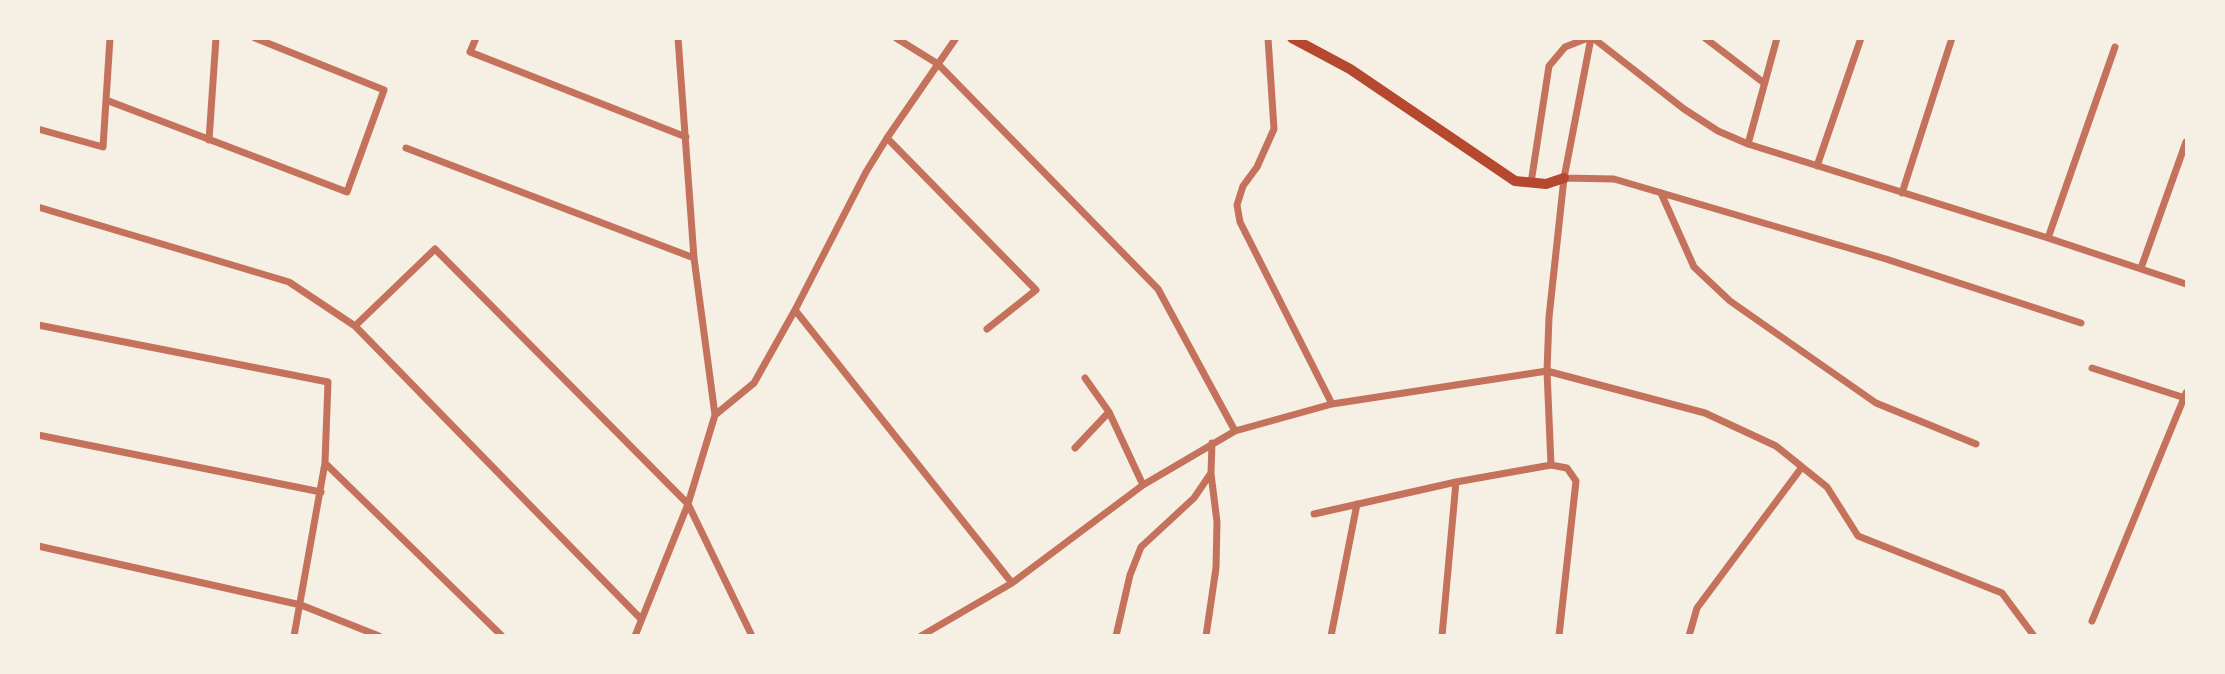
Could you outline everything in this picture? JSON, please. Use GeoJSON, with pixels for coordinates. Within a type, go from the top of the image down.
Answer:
{"type":"FeatureCollection","features":[{"type":"Feature","properties":{"kind":"main road"},"geometry":{"type":"LineString","coordinates":[[1292,38],[1350,69],[1515,181],[1546,184],[1564,178]]}},
{"type":"Feature","properties":{"kind":"street"},"geometry":{"type":"LineString","coordinates":[[38,129],[103,147],[110,38]]}},
{"type":"Feature","properties":{"kind":"street"},"geometry":{"type":"LineString","coordinates":[[209,140],[216,38]]}},
{"type":"Feature","properties":{"kind":"street"},"geometry":{"type":"LineString","coordinates":[[106,100],[347,192],[384,90],[255,38]]}},
{"type":"Feature","properties":{"kind":"street"},"geometry":{"type":"LineString","coordinates":[[476,38],[471,52],[686,137]]}},
{"type":"Feature","properties":{"kind":"street"},"geometry":{"type":"LineString","coordinates":[[635,635],[688,504],[715,415],[694,258],[678,38]]}},
{"type":"Feature","properties":{"kind":"street"},"geometry":{"type":"LineString","coordinates":[[896,38],[938,64],[1158,289],[1235,431]]}},
{"type":"Feature","properties":{"kind":"street"},"geometry":{"type":"LineString","coordinates":[[715,415],[754,383],[866,172],[956,38]]}},
{"type":"Feature","properties":{"kind":"street"},"geometry":{"type":"LineString","coordinates":[[1268,38],[1273,129],[1257,167],[1243,186],[1237,205],[1240,222],[1332,404]]}},
{"type":"Feature","properties":{"kind":"street"},"geometry":{"type":"LineString","coordinates":[[1531,183],[1549,66],[1565,47],[1591,38]]}},
{"type":"Feature","properties":{"kind":"street"},"geometry":{"type":"LineString","coordinates":[[1591,38],[1684,109],[1718,131],[1748,144],[2186,284]]}},
{"type":"Feature","properties":{"kind":"street"},"geometry":{"type":"LineString","coordinates":[[1551,464],[1547,371],[1549,317],[1564,178],[1591,38]]}},
{"type":"Feature","properties":{"kind":"street"},"geometry":{"type":"LineString","coordinates":[[1705,38],[1764,83]]}},
{"type":"Feature","properties":{"kind":"street"},"geometry":{"type":"LineString","coordinates":[[1748,144],[1777,38]]}},
{"type":"Feature","properties":{"kind":"street"},"geometry":{"type":"LineString","coordinates":[[1817,166],[1861,38]]}},
{"type":"Feature","properties":{"kind":"street"},"geometry":{"type":"LineString","coordinates":[[1902,193],[1952,38]]}},
{"type":"Feature","properties":{"kind":"street"},"geometry":{"type":"LineString","coordinates":[[2048,238],[2115,47]]}},
{"type":"Feature","properties":{"kind":"street"},"geometry":{"type":"LineString","coordinates":[[887,138],[1036,290],[987,329]]}},
{"type":"Feature","properties":{"kind":"street"},"geometry":{"type":"LineString","coordinates":[[2141,268],[2186,142]]}},
{"type":"Feature","properties":{"kind":"street"},"geometry":{"type":"LineString","coordinates":[[406,148],[694,258]]}},
{"type":"Feature","properties":{"kind":"street"},"geometry":{"type":"LineString","coordinates":[[1564,178],[1614,179],[1886,259],[2081,323]]}},
{"type":"Feature","properties":{"kind":"street"},"geometry":{"type":"LineString","coordinates":[[1661,193],[1694,267],[1730,301],[1876,403],[1976,444]]}},
{"type":"Feature","properties":{"kind":"street"},"geometry":{"type":"LineString","coordinates":[[38,207],[289,282],[355,326],[641,619]]}},
{"type":"Feature","properties":{"kind":"street"},"geometry":{"type":"LineString","coordinates":[[355,326],[435,250],[688,504],[752,635]]}},
{"type":"Feature","properties":{"kind":"street"},"geometry":{"type":"LineString","coordinates":[[795,310],[1012,583]]}},
{"type":"Feature","properties":{"kind":"street"},"geometry":{"type":"LineString","coordinates":[[38,325],[328,382],[325,463],[294,635]]}},
{"type":"Feature","properties":{"kind":"street"},"geometry":{"type":"LineString","coordinates":[[2092,368],[2185,396],[2092,621]]}},
{"type":"Feature","properties":{"kind":"street"},"geometry":{"type":"LineString","coordinates":[[921,635],[1012,583],[1143,485],[1235,431],[1332,404],[1547,371],[1705,413],[1776,446],[1827,487],[1858,536],[2002,593],[2034,635]]}},
{"type":"Feature","properties":{"kind":"street"},"geometry":{"type":"LineString","coordinates":[[1085,378],[1109,412],[1143,485]]}},
{"type":"Feature","properties":{"kind":"street"},"geometry":{"type":"LineString","coordinates":[[1075,447],[1109,412]]}},
{"type":"Feature","properties":{"kind":"street"},"geometry":{"type":"LineString","coordinates":[[38,435],[321,492]]}},
{"type":"Feature","properties":{"kind":"street"},"geometry":{"type":"LineString","coordinates":[[1206,634],[1216,568],[1217,522],[1211,473],[1212,443]]}},
{"type":"Feature","properties":{"kind":"street"},"geometry":{"type":"LineString","coordinates":[[325,463],[502,635]]}},
{"type":"Feature","properties":{"kind":"street"},"geometry":{"type":"LineString","coordinates":[[1314,514],[1551,464],[1567,468],[1576,481],[1559,635]]}},
{"type":"Feature","properties":{"kind":"street"},"geometry":{"type":"LineString","coordinates":[[1689,635],[1697,608],[1802,467]]}},
{"type":"Feature","properties":{"kind":"street"},"geometry":{"type":"LineString","coordinates":[[1116,635],[1130,575],[1142,547],[1194,498],[1211,473]]}},
{"type":"Feature","properties":{"kind":"street"},"geometry":{"type":"LineString","coordinates":[[1441,635],[1456,482]]}},
{"type":"Feature","properties":{"kind":"street"},"geometry":{"type":"LineString","coordinates":[[1331,635],[1357,504]]}},
{"type":"Feature","properties":{"kind":"street"},"geometry":{"type":"LineString","coordinates":[[38,547],[301,605],[379,635]]}}]}
